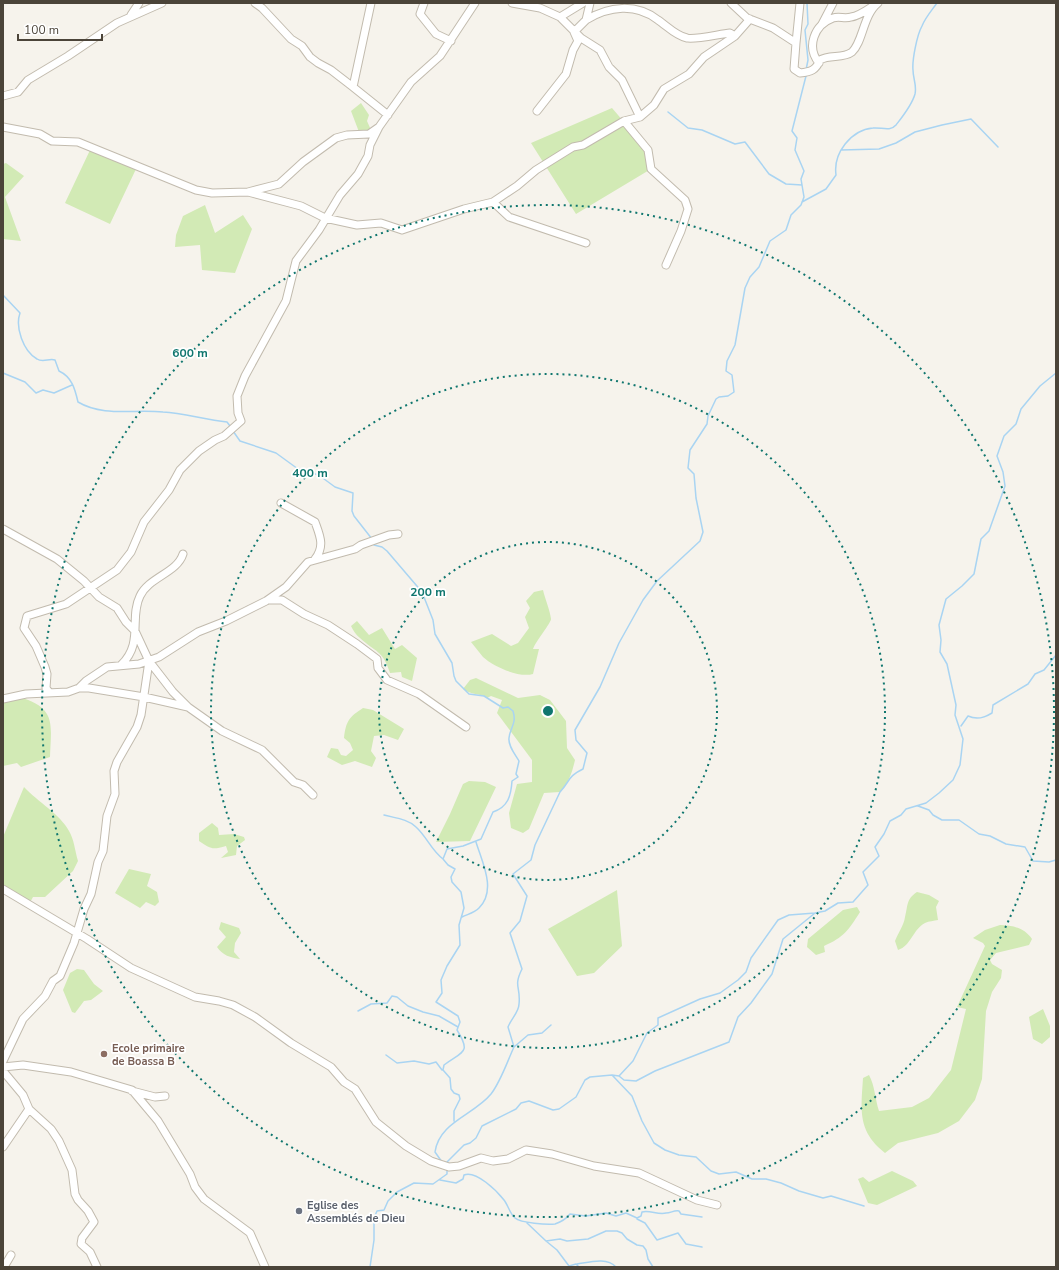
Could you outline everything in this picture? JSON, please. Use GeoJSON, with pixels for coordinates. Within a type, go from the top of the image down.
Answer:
{"type":"FeatureCollection","features":[{"type":"Feature","properties":{"kind":"street"},"geometry":{"type":"LineString","coordinates":[[131,16],[139,3]]}},
{"type":"Feature","properties":{"kind":"street"},"geometry":{"type":"LineString","coordinates":[[3,96],[18,92],[28,80],[68,56],[110,27],[162,3]]}},
{"type":"Feature","properties":{"kind":"street"},"geometry":{"type":"LineString","coordinates":[[255,3],[262,6],[291,39],[302,46],[310,57],[318,64],[331,70],[388,115]]}},
{"type":"Feature","properties":{"kind":"street"},"geometry":{"type":"LineString","coordinates":[[353,87],[371,3]]}},
{"type":"Feature","properties":{"kind":"street"},"geometry":{"type":"LineString","coordinates":[[424,3],[420,14],[436,34],[451,40]]}},
{"type":"Feature","properties":{"kind":"street"},"geometry":{"type":"LineString","coordinates":[[49,692],[46,688],[47,674],[45,667],[36,646],[24,628],[25,620],[31,613],[54,609],[66,604],[109,576],[126,560],[144,522],[169,490],[180,470],[205,446],[224,436],[239,424],[241,421],[238,413],[237,396],[245,376],[286,302],[296,261],[320,230],[325,218],[340,195],[358,174],[368,156],[370,145],[388,115],[411,82],[440,56],[475,3]]}},
{"type":"Feature","properties":{"kind":"street"},"geometry":{"type":"LineString","coordinates":[[512,3],[540,8],[560,17],[574,32],[600,50],[609,67],[622,80],[640,117]]}},
{"type":"Feature","properties":{"kind":"street"},"geometry":{"type":"LineString","coordinates":[[560,17],[583,3]]}},
{"type":"Feature","properties":{"kind":"street"},"geometry":{"type":"LineString","coordinates":[[586,20],[590,3]]}},
{"type":"Feature","properties":{"kind":"street"},"geometry":{"type":"LineString","coordinates":[[731,3],[750,19],[773,28],[796,43]]}},
{"type":"Feature","properties":{"kind":"street"},"geometry":{"type":"LineString","coordinates":[[800,3],[794,69],[796,72],[810,73],[817,67],[823,58],[846,55],[852,52],[870,13],[877,4]]}},
{"type":"Feature","properties":{"kind":"street"},"geometry":{"type":"LineString","coordinates":[[822,26],[825,15],[833,3]]}},
{"type":"Feature","properties":{"kind":"street"},"geometry":{"type":"LineString","coordinates":[[819,63],[814,57],[812,43],[817,31],[825,22],[835,18],[853,17],[877,4]]}},
{"type":"Feature","properties":{"kind":"street"},"geometry":{"type":"LineString","coordinates":[[574,32],[586,20],[608,9],[640,10],[656,18],[672,31],[685,38],[730,33],[735,36]]}},
{"type":"Feature","properties":{"kind":"street"},"geometry":{"type":"LineString","coordinates":[[248,192],[301,206],[325,218],[357,225],[381,223],[402,230],[464,209],[493,202],[517,186],[536,170],[566,151],[573,147],[583,145],[624,121],[640,117],[654,105],[664,89],[689,74],[704,57],[735,36],[750,19]]}},
{"type":"Feature","properties":{"kind":"street"},"geometry":{"type":"LineString","coordinates":[[537,111],[566,74],[572,50],[578,41],[574,32]]}},
{"type":"Feature","properties":{"kind":"street"},"geometry":{"type":"LineString","coordinates":[[624,121],[648,150],[651,169],[685,200],[688,209],[681,231],[666,265]]}},
{"type":"Feature","properties":{"kind":"street"},"geometry":{"type":"LineString","coordinates":[[3,127],[40,134],[52,141],[78,142],[204,192],[248,192],[279,184],[303,162],[336,138],[347,135],[368,134],[379,128]]}},
{"type":"Feature","properties":{"kind":"street"},"geometry":{"type":"LineString","coordinates":[[493,202],[508,217],[586,242]]}},
{"type":"Feature","properties":{"kind":"street"},"geometry":{"type":"LineString","coordinates":[[281,503],[315,522],[322,542],[315,559]]}},
{"type":"Feature","properties":{"kind":"street"},"geometry":{"type":"LineString","coordinates":[[3,529],[56,559],[90,587],[101,599],[116,608],[126,622],[135,631],[149,661],[173,692],[188,707],[222,731],[262,750],[294,782],[303,785],[313,795]]}},
{"type":"Feature","properties":{"kind":"street"},"geometry":{"type":"LineString","coordinates":[[79,688],[102,669],[121,665],[139,664],[149,661],[170,651],[198,632],[226,621],[267,600],[286,587],[308,562],[355,549],[389,535],[398,534]]}},
{"type":"Feature","properties":{"kind":"street"},"geometry":{"type":"LineString","coordinates":[[121,665],[129,655],[134,642],[139,597],[152,582],[182,560],[184,554]]}},
{"type":"Feature","properties":{"kind":"street"},"geometry":{"type":"LineString","coordinates":[[267,600],[282,600],[357,644],[377,659],[378,668],[387,680],[419,694],[466,727]]}},
{"type":"Feature","properties":{"kind":"street"},"geometry":{"type":"LineString","coordinates":[[3,1061],[22,1019],[45,996],[53,981],[60,976],[70,954],[76,933],[91,894],[98,862],[103,851],[107,816],[115,794],[114,771],[117,762],[137,727],[144,697],[149,661]]}},
{"type":"Feature","properties":{"kind":"street"},"geometry":{"type":"LineString","coordinates":[[3,699],[26,694],[49,692],[58,694],[79,688],[89,688],[144,697],[188,707]]}},
{"type":"Feature","properties":{"kind":"street"},"geometry":{"type":"LineString","coordinates":[[3,889],[131,968],[195,997],[233,1005],[255,1017],[291,1043],[331,1067],[344,1082],[355,1089],[376,1122],[406,1146],[431,1162],[449,1167],[459,1166],[481,1158],[493,1160],[508,1159],[526,1150],[552,1154],[594,1166],[639,1173],[697,1200],[718,1205]]}},
{"type":"Feature","properties":{"kind":"street"},"geometry":{"type":"LineString","coordinates":[[3,1067],[23,1065],[71,1072],[154,1097],[165,1096]]}},
{"type":"Feature","properties":{"kind":"street"},"geometry":{"type":"LineString","coordinates":[[3,1071],[23,1095],[29,1109],[51,1129],[67,1158],[72,1170],[75,1194],[78,1200],[88,1211],[94,1222],[82,1238],[81,1244],[90,1252],[97,1267]]}},
{"type":"Feature","properties":{"kind":"street"},"geometry":{"type":"LineString","coordinates":[[132,1090],[158,1121],[190,1174],[195,1187],[204,1199],[250,1233],[265,1267]]}},
{"type":"Feature","properties":{"kind":"street"},"geometry":{"type":"LineString","coordinates":[[3,1147],[29,1109]]}},
{"type":"Feature","properties":{"kind":"street"},"geometry":{"type":"LineString","coordinates":[[4,1267],[11,1255]]}},
{"type":"Feature","properties":{"kind":"green space"},"geometry":{"type":"Polygon","coordinates":[[[361,103],[369,115],[367,121],[371,130],[359,132],[351,111],[361,103]]]}},
{"type":"Feature","properties":{"kind":"green space"},"geometry":{"type":"Polygon","coordinates":[[[612,108],[648,150],[651,169],[576,214],[531,143],[612,108]]]}},
{"type":"Feature","properties":{"kind":"green space"},"geometry":{"type":"Polygon","coordinates":[[[91,148],[136,169],[110,224],[65,203],[91,148]]]}},
{"type":"Feature","properties":{"kind":"green space"},"geometry":{"type":"Polygon","coordinates":[[[6,163],[24,176],[5,197],[21,241],[3,239],[3,164],[6,163]]]}},
{"type":"Feature","properties":{"kind":"green space"},"geometry":{"type":"Polygon","coordinates":[[[205,205],[215,233],[243,215],[252,229],[235,273],[202,270],[200,245],[175,247],[176,235],[183,216],[205,205]]]}},
{"type":"Feature","properties":{"kind":"green space"},"geometry":{"type":"Polygon","coordinates":[[[543,590],[551,619],[533,649],[539,649],[533,674],[527,675],[507,671],[483,657],[471,642],[492,634],[511,646],[518,643],[529,628],[525,617],[530,608],[526,601],[534,592],[543,590]]]}},
{"type":"Feature","properties":{"kind":"green space"},"geometry":{"type":"Polygon","coordinates":[[[357,621],[369,635],[382,628],[395,649],[402,645],[417,658],[412,681],[402,677],[401,672],[390,673],[387,665],[378,652],[365,643],[354,631],[351,626],[357,621]]]}},
{"type":"Feature","properties":{"kind":"green space"},"geometry":{"type":"Polygon","coordinates":[[[476,678],[518,698],[540,695],[550,700],[566,721],[567,748],[575,760],[568,781],[560,792],[544,793],[529,829],[523,833],[511,828],[509,813],[517,784],[532,782],[532,760],[497,713],[502,700],[491,696],[487,698],[463,689],[470,680],[476,678]]]}},
{"type":"Feature","properties":{"kind":"green space"},"geometry":{"type":"Polygon","coordinates":[[[19,697],[40,706],[46,712],[51,726],[50,757],[21,767],[17,763],[3,766],[3,702],[19,697]]]}},
{"type":"Feature","properties":{"kind":"green space"},"geometry":{"type":"Polygon","coordinates":[[[363,708],[373,710],[404,729],[398,740],[384,735],[374,736],[371,751],[376,758],[372,767],[355,761],[342,765],[327,757],[331,748],[338,749],[341,755],[346,756],[353,750],[350,743],[344,738],[346,727],[351,717],[363,708]]]}},
{"type":"Feature","properties":{"kind":"green space"},"geometry":{"type":"Polygon","coordinates":[[[469,781],[485,782],[496,787],[470,841],[436,842],[463,784],[469,781]]]}},
{"type":"Feature","properties":{"kind":"green space"},"geometry":{"type":"Polygon","coordinates":[[[24,787],[65,825],[72,838],[78,861],[73,871],[45,897],[33,897],[27,908],[3,893],[3,837],[24,787]]]}},
{"type":"Feature","properties":{"kind":"green space"},"geometry":{"type":"Polygon","coordinates":[[[212,823],[218,828],[219,835],[234,834],[244,837],[245,840],[237,846],[236,855],[221,858],[228,852],[226,846],[212,848],[199,841],[199,833],[212,823]]]}},
{"type":"Feature","properties":{"kind":"green space"},"geometry":{"type":"Polygon","coordinates":[[[129,869],[151,874],[147,886],[157,892],[159,902],[155,906],[146,902],[140,908],[115,893],[129,869]]]}},
{"type":"Feature","properties":{"kind":"green space"},"geometry":{"type":"Polygon","coordinates":[[[617,890],[622,946],[594,973],[577,976],[548,929],[617,890]]]}},
{"type":"Feature","properties":{"kind":"green space"},"geometry":{"type":"Polygon","coordinates":[[[917,892],[929,895],[939,901],[936,907],[938,920],[927,922],[921,926],[906,945],[898,950],[895,941],[903,923],[909,900],[917,892]]]}},
{"type":"Feature","properties":{"kind":"green space"},"geometry":{"type":"Polygon","coordinates":[[[857,907],[860,912],[852,924],[845,933],[836,940],[824,946],[825,952],[816,955],[807,947],[808,939],[843,910],[857,907]]]}},
{"type":"Feature","properties":{"kind":"green space"},"geometry":{"type":"Polygon","coordinates":[[[221,922],[239,928],[241,933],[235,943],[234,952],[240,959],[227,956],[217,947],[226,937],[219,929],[221,922]]]}},
{"type":"Feature","properties":{"kind":"green space"},"geometry":{"type":"Polygon","coordinates":[[[1000,925],[1018,928],[1026,932],[1032,939],[1029,945],[996,953],[990,960],[992,964],[1002,970],[1001,978],[992,992],[986,1011],[982,1079],[975,1100],[959,1121],[938,1133],[898,1143],[885,1153],[876,1145],[865,1128],[862,1110],[863,1078],[869,1075],[873,1084],[879,1111],[912,1107],[929,1098],[951,1070],[966,1009],[957,1007],[985,946],[983,943],[973,938],[985,930],[1000,925]]]}},
{"type":"Feature","properties":{"kind":"green space"},"geometry":{"type":"Polygon","coordinates":[[[77,969],[84,970],[94,984],[103,991],[91,1000],[84,1001],[75,1013],[72,1012],[63,990],[70,973],[77,969]]]}},
{"type":"Feature","properties":{"kind":"green space"},"geometry":{"type":"Polygon","coordinates":[[[1043,1009],[1050,1026],[1050,1037],[1042,1044],[1033,1039],[1029,1017],[1043,1009]]]}},
{"type":"Feature","properties":{"kind":"green space"},"geometry":{"type":"Polygon","coordinates":[[[892,1171],[913,1181],[917,1186],[877,1205],[868,1203],[858,1179],[863,1177],[869,1182],[892,1171]]]}},
{"type":"Feature","properties":{"kind":"waterway"},"geometry":{"type":"LineString","coordinates":[[806,70],[808,60],[805,30],[808,24],[807,3]]}},
{"type":"Feature","properties":{"kind":"waterway"},"geometry":{"type":"LineString","coordinates":[[802,202],[826,189],[836,175],[837,159],[845,144],[851,138],[865,130],[873,128],[888,129],[894,127],[907,110],[912,102],[916,88],[913,66],[918,35],[925,20],[937,3]]}},
{"type":"Feature","properties":{"kind":"waterway"},"geometry":{"type":"LineString","coordinates":[[442,1162],[435,1152],[443,1133],[450,1126],[476,1108],[491,1094],[501,1077],[514,1047],[508,1027],[519,1007],[518,980],[522,969],[510,933],[520,921],[527,896],[513,874],[531,860],[535,845],[560,792],[572,777],[583,769],[587,753],[576,740],[575,730],[600,687],[619,643],[643,600],[657,581],[700,541],[703,532],[696,498],[694,474],[688,468],[690,450],[707,424],[708,416],[716,399],[719,397],[728,396],[734,392],[732,375],[726,371],[727,361],[735,345],[745,288],[750,277],[759,267],[770,241],[786,230],[791,215],[801,205],[804,197],[801,179],[804,171],[795,150],[797,138],[792,131],[806,76]]}},
{"type":"Feature","properties":{"kind":"waterway"},"geometry":{"type":"LineString","coordinates":[[668,112],[688,128],[702,130],[735,144],[745,142],[769,174],[786,184],[802,185]]}},
{"type":"Feature","properties":{"kind":"waterway"},"geometry":{"type":"LineString","coordinates":[[841,150],[879,149],[896,143],[915,132],[971,119],[998,147]]}},
{"type":"Feature","properties":{"kind":"waterway"},"geometry":{"type":"LineString","coordinates":[[3,295],[20,313],[19,332],[24,345],[32,355],[39,360],[55,360],[59,371],[70,380],[78,402],[88,407],[108,411],[152,411],[171,413],[227,422],[230,426]]}},
{"type":"Feature","properties":{"kind":"waterway"},"geometry":{"type":"LineString","coordinates":[[3,373],[25,382],[36,393],[43,390],[54,393],[72,385]]}},
{"type":"Feature","properties":{"kind":"waterway"},"geometry":{"type":"LineString","coordinates":[[446,1163],[464,1145],[470,1143],[476,1138],[482,1126],[516,1109],[521,1103],[529,1101],[553,1110],[559,1109],[576,1097],[585,1080],[590,1077],[612,1075],[619,1076],[624,1080],[636,1081],[655,1071],[729,1042],[738,1017],[751,1003],[772,974],[783,939],[815,913],[825,911],[838,903],[853,902],[868,885],[863,872],[879,856],[875,847],[884,834],[890,821],[901,815],[906,809],[926,803],[953,780],[960,765],[963,739],[955,715],[956,705],[947,664],[940,652],[941,640],[939,625],[946,599],[974,574],[981,539],[989,531],[1005,486],[1003,472],[997,456],[1004,436],[1016,424],[1021,409],[1040,386],[1056,373]]}},
{"type":"Feature","properties":{"kind":"waterway"},"geometry":{"type":"LineString","coordinates":[[233,431],[240,441],[276,453],[298,469],[304,469],[320,476],[335,487],[353,493],[352,511],[354,516],[372,539]]}},
{"type":"Feature","properties":{"kind":"waterway"},"geometry":{"type":"LineString","coordinates":[[373,543],[374,545],[382,547],[387,551],[422,592],[433,620],[435,634],[452,663],[456,681],[469,694],[484,696],[503,708],[508,707],[513,711],[514,715],[514,722],[509,741],[512,750],[519,761],[516,774],[518,777],[512,781],[510,796],[502,807],[493,812],[481,839],[463,846],[447,849],[443,859],[448,865],[455,869],[451,877],[452,882],[461,892],[464,908],[459,925],[460,945],[447,966],[441,980],[442,993],[436,1002],[458,1016],[460,1022],[457,1030],[464,1044],[463,1051],[444,1065],[443,1070],[450,1078],[451,1089],[454,1093],[459,1095],[460,1099],[454,1111],[454,1121]]}},
{"type":"Feature","properties":{"kind":"waterway"},"geometry":{"type":"LineString","coordinates":[[961,726],[968,716],[980,718],[992,713],[993,705],[1028,684],[1035,674],[1044,670],[1056,655]]}},
{"type":"Feature","properties":{"kind":"waterway"},"geometry":{"type":"LineString","coordinates":[[918,806],[929,810],[933,815],[942,820],[959,820],[979,834],[990,836],[1006,844],[1025,847],[1033,861],[1049,862],[1056,860]]}},
{"type":"Feature","properties":{"kind":"waterway"},"geometry":{"type":"LineString","coordinates":[[384,815],[401,819],[413,824],[435,852],[443,859]]}},
{"type":"Feature","properties":{"kind":"waterway"},"geometry":{"type":"LineString","coordinates":[[462,917],[479,908],[487,893],[488,884],[476,842]]}},
{"type":"Feature","properties":{"kind":"waterway"},"geometry":{"type":"LineString","coordinates":[[619,1076],[633,1061],[647,1033],[658,1025],[658,1018],[700,999],[720,993],[738,980],[746,972],[751,958],[778,920],[789,915],[815,913]]}},
{"type":"Feature","properties":{"kind":"waterway"},"geometry":{"type":"LineString","coordinates":[[358,1011],[371,1004],[387,1003],[392,996],[397,997],[408,1006],[439,1016],[458,1027]]}},
{"type":"Feature","properties":{"kind":"waterway"},"geometry":{"type":"LineString","coordinates":[[514,1047],[528,1035],[542,1033],[551,1025]]}},
{"type":"Feature","properties":{"kind":"waterway"},"geometry":{"type":"LineString","coordinates":[[386,1055],[397,1063],[414,1061],[429,1064],[436,1062],[442,1070]]}},
{"type":"Feature","properties":{"kind":"waterway"},"geometry":{"type":"LineString","coordinates":[[612,1075],[632,1096],[642,1121],[654,1143],[665,1150],[679,1155],[696,1157],[711,1171],[719,1174],[736,1172],[752,1179],[766,1179],[781,1183],[799,1191],[823,1198],[831,1196],[864,1206]]}},
{"type":"Feature","properties":{"kind":"waterway"},"geometry":{"type":"LineString","coordinates":[[370,1267],[374,1240],[374,1218],[377,1211],[384,1210],[388,1201],[397,1192],[414,1183],[433,1184],[447,1174],[447,1170]]}},
{"type":"Feature","properties":{"kind":"waterway"},"geometry":{"type":"LineString","coordinates":[[440,1180],[456,1183],[463,1179],[464,1175],[469,1174],[480,1178],[504,1200],[515,1218],[534,1223],[555,1224],[570,1214],[586,1216],[606,1213],[616,1216],[626,1213],[637,1218],[641,1216],[642,1212],[668,1213],[679,1211],[681,1214],[702,1217]]}},
{"type":"Feature","properties":{"kind":"waterway"},"geometry":{"type":"LineString","coordinates":[[637,1219],[645,1223],[657,1240],[678,1233],[686,1244],[702,1247]]}},
{"type":"Feature","properties":{"kind":"waterway"},"geometry":{"type":"LineString","coordinates":[[527,1223],[546,1241],[560,1239],[567,1241],[588,1239],[606,1231],[617,1231],[622,1233],[627,1239],[637,1245],[643,1246],[653,1267]]}},
{"type":"Feature","properties":{"kind":"waterway"},"geometry":{"type":"LineString","coordinates":[[546,1241],[557,1250],[569,1266],[576,1264],[579,1267]]}},
{"type":"Feature","properties":{"kind":"waterway"},"geometry":{"type":"LineString","coordinates":[[577,1264],[603,1261],[616,1267]]}},
{"type":"Feature","properties":{"kind":"place","name":"Ecole primaire de Boassa B"},"geometry":{"type":"Point","coordinates":[104,1054]}},
{"type":"Feature","properties":{"kind":"place","name":"Eglise des Assemblés de Dieu"},"geometry":{"type":"Point","coordinates":[299,1211]}}]}
